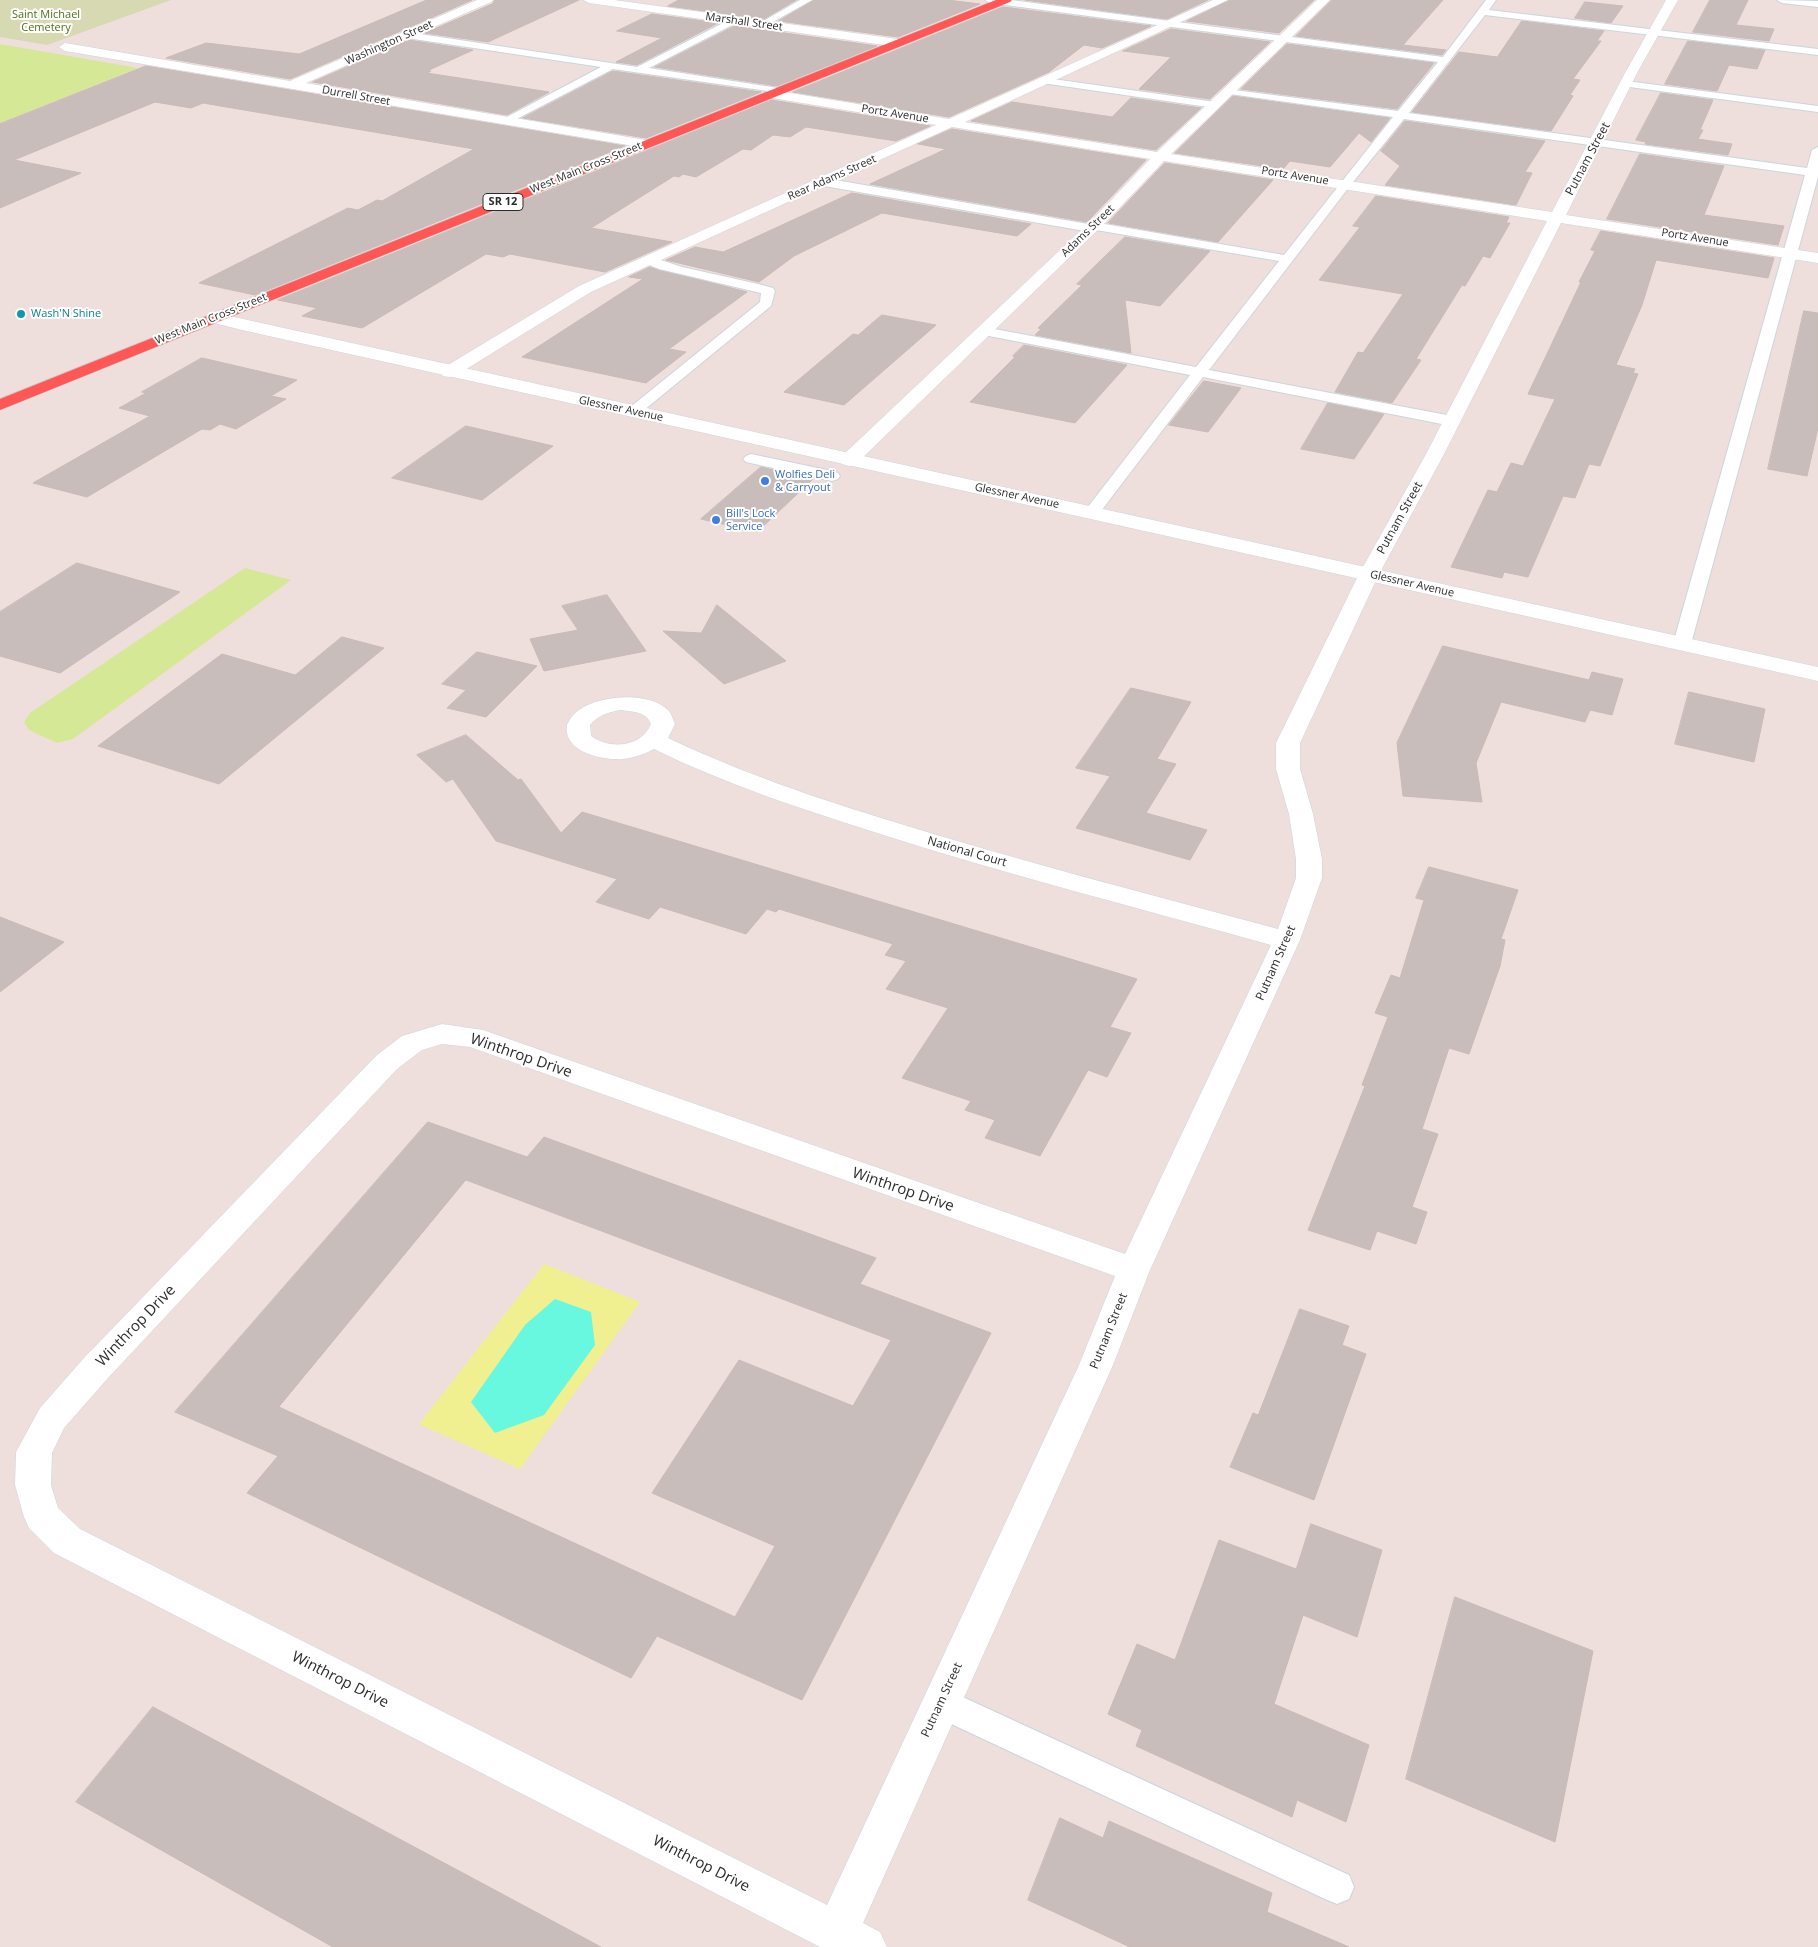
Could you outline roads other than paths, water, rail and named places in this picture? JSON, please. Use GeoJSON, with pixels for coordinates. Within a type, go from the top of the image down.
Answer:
{"type":"FeatureCollection","features":[{"type":"Feature","properties":{"kind":"highway","name":"West Main Cross Street"},"geometry":{"type":"LineString","coordinates":[[0,405],[1000,1]]}},
{"type":"Feature","properties":{"kind":"street","name":"Washington Street"},"geometry":{"type":"LineString","coordinates":[[291,85],[487,0]]}},
{"type":"Feature","properties":{"kind":"street","name":"Marshall Street"},"geometry":{"type":"LineString","coordinates":[[589,0],[898,43]]}},
{"type":"Feature","properties":{"kind":"street","name":"Rear Adams Street"},"geometry":{"type":"LineString","coordinates":[[449,372],[585,289],[953,124],[1222,0]]}},
{"type":"Feature","properties":{"kind":"street","name":"Adams Street"},"geometry":{"type":"LineString","coordinates":[[849,460],[1092,227],[1161,156],[1324,0]]}},
{"type":"Feature","properties":{"kind":"street","name":"Putnam Street"},"geometry":{"type":"LineString","coordinates":[[851,1940],[941,1703],[1096,1365],[1134,1270],[1287,940],[1309,878],[1309,859],[1301,814],[1288,769],[1288,743],[1369,574],[1452,421],[1557,216],[1672,0]]}},
{"type":"Feature","properties":{"kind":"street","name":"Durrell Street"},"geometry":{"type":"LineString","coordinates":[[65,47],[646,144]]}},
{"type":"Feature","properties":{"kind":"street","name":"Portz Avenue"},"geometry":{"type":"LineString","coordinates":[[775,93],[953,124],[1557,216],[1818,258]]}},
{"type":"Feature","properties":{"kind":"street","name":"Glessner Avenue"},"geometry":{"type":"LineString","coordinates":[[216,318],[242,326],[1092,512],[1818,674]]}},
{"type":"Feature","properties":{"kind":"street","name":"National Court"},"geometry":{"type":"LineString","coordinates":[[654,740],[712,768],[798,800],[918,838],[1287,940]]}},
{"type":"Feature","properties":{"kind":"street","name":"Winthrop Drive"},"geometry":{"type":"LineString","coordinates":[[851,1940],[67,1541],[42,1517],[33,1485],[34,1452],[52,1418],[96,1368],[387,1062],[412,1043],[442,1034],[473,1037],[1134,1270]]}},
{"type":"Feature","properties":{"kind":"lane"},"geometry":{"type":"LineString","coordinates":[[763,24],[807,0]]}},
{"type":"Feature","properties":{"kind":"lane"},"geometry":{"type":"LineString","coordinates":[[1092,512],[1345,184],[1491,0]]}},
{"type":"Feature","properties":{"kind":"lane"},"geometry":{"type":"LineString","coordinates":[[1782,0],[1818,4]]}},
{"type":"Feature","properties":{"kind":"lane"},"geometry":{"type":"LineString","coordinates":[[1000,1],[1445,60]]}},
{"type":"Feature","properties":{"kind":"lane"},"geometry":{"type":"LineString","coordinates":[[1483,12],[1818,52]]}},
{"type":"Feature","properties":{"kind":"lane"},"geometry":{"type":"LineString","coordinates":[[638,70],[735,20]]}},
{"type":"Feature","properties":{"kind":"lane"},"geometry":{"type":"LineString","coordinates":[[407,35],[775,93]]}},
{"type":"Feature","properties":{"kind":"lane"},"geometry":{"type":"LineString","coordinates":[[507,121],[611,66]]}},
{"type":"Feature","properties":{"kind":"lane"},"geometry":{"type":"LineString","coordinates":[[1046,81],[1215,105]]}},
{"type":"Feature","properties":{"kind":"lane"},"geometry":{"type":"LineString","coordinates":[[1626,84],[1818,109]]}},
{"type":"Feature","properties":{"kind":"lane"},"geometry":{"type":"LineString","coordinates":[[1230,91],[1815,172]]}},
{"type":"Feature","properties":{"kind":"lane"},"geometry":{"type":"LineString","coordinates":[[1682,644],[1789,253],[1815,172],[1818,150]]}},
{"type":"Feature","properties":{"kind":"lane"},"geometry":{"type":"LineString","coordinates":[[824,182],[1287,259]]}},
{"type":"Feature","properties":{"kind":"lane"},"geometry":{"type":"LineString","coordinates":[[633,412],[766,303],[768,291],[752,285],[665,268],[649,260]]}},
{"type":"Feature","properties":{"kind":"lane"},"geometry":{"type":"LineString","coordinates":[[984,330],[1452,421]]}},
{"type":"Feature","properties":{"kind":"lane"},"geometry":{"type":"LineString","coordinates":[[751,459],[832,476]]}},
{"type":"Feature","properties":{"kind":"lane"},"geometry":{"type":"LineString","coordinates":[[941,1703],[1337,1887]]}},
{"type":"Feature","properties":{"kind":"place","name":"Wash'N Shine"},"geometry":{"type":"Point","coordinates":[21,314]}},
{"type":"Feature","properties":{"kind":"place","name":"Wolfies Deli & Carryout"},"geometry":{"type":"Point","coordinates":[765,481]}},
{"type":"Feature","properties":{"kind":"place","name":"Bill's Lock Service"},"geometry":{"type":"Point","coordinates":[716,520]}},
{"type":"Feature","properties":{"kind":"park label","name":"Saint Michael Cemetery"},"geometry":{"type":"Point","coordinates":[46,21]}}]}
